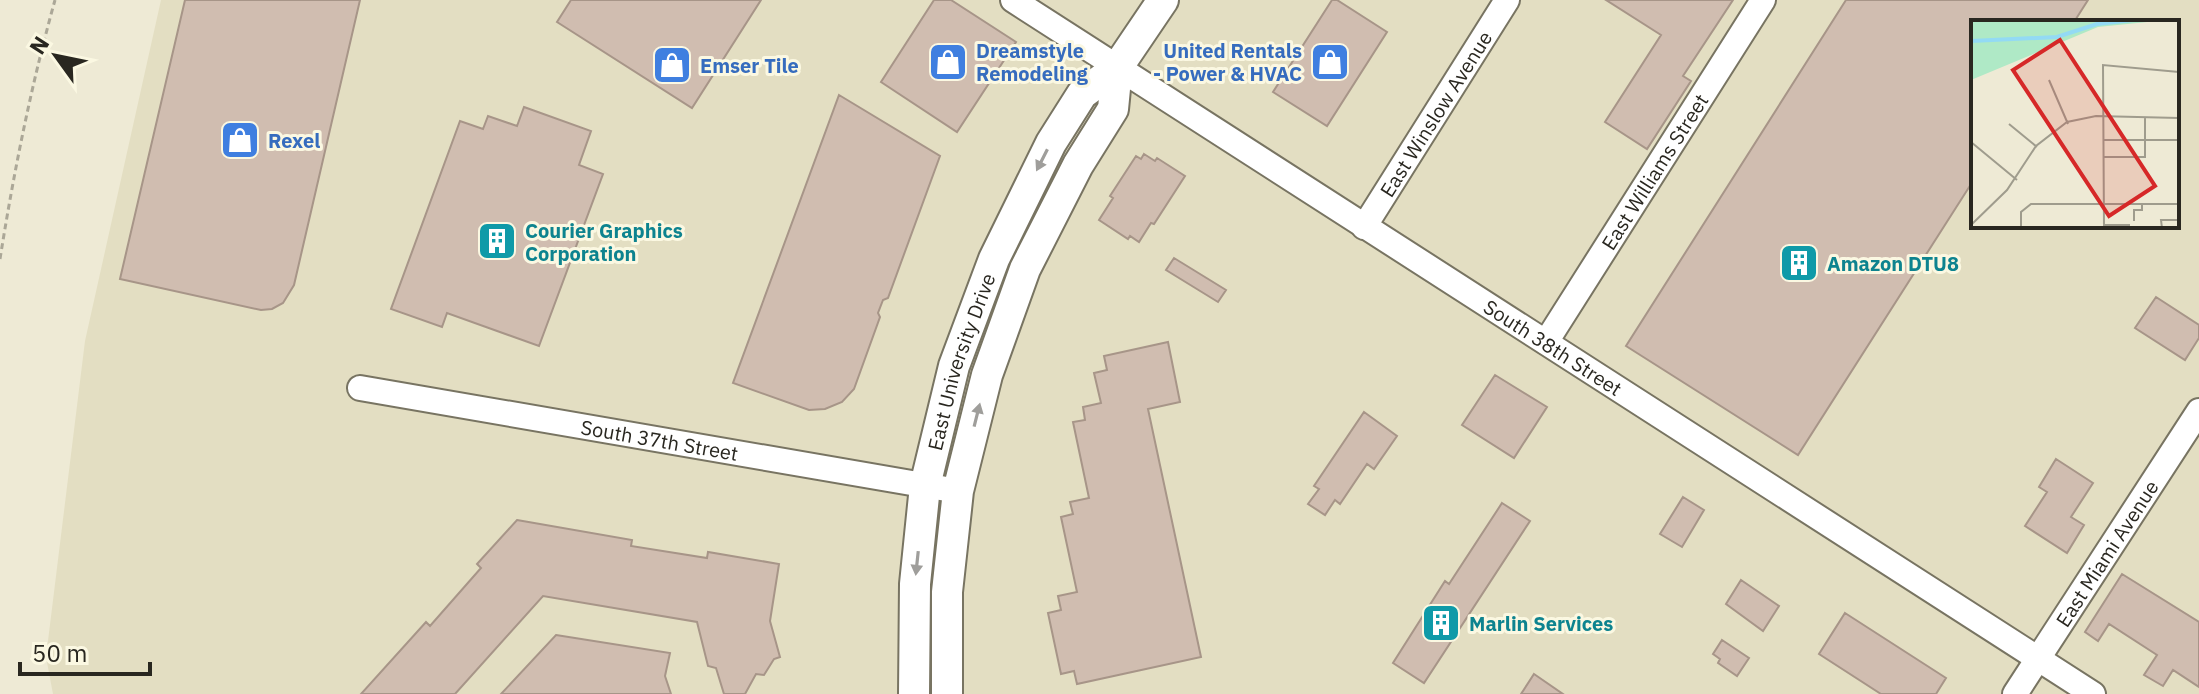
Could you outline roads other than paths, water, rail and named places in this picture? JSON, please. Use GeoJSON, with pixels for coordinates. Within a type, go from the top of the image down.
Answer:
{"type":"FeatureCollection","features":[{"type":"Feature","properties":{"kind":"main road","name":"East University Drive"},"geometry":{"type":"LineString","coordinates":[[914,694],[915,584],[925,486],[954,366],[994,259],[1051,143],[1082,94],[1117,68],[1163,0]]}},
{"type":"Feature","properties":{"kind":"main road","name":"East University Drive"},"geometry":{"type":"LineString","coordinates":[[947,694],[947,592],[958,491],[987,375],[1025,269],[1078,165],[1113,109],[1117,68]]}},
{"type":"Feature","properties":{"kind":"street","name":"South 38th Street"},"geometry":{"type":"LineString","coordinates":[[1013,0],[2093,694]]}},
{"type":"Feature","properties":{"kind":"street","name":"East Winslow Avenue"},"geometry":{"type":"LineString","coordinates":[[1364,227],[1507,0]]}},
{"type":"Feature","properties":{"kind":"street","name":"East Williams Street"},"geometry":{"type":"LineString","coordinates":[[1546,342],[1763,0]]}},
{"type":"Feature","properties":{"kind":"street","name":"South 37th Street"},"geometry":{"type":"LineString","coordinates":[[360,388],[958,491]]}},
{"type":"Feature","properties":{"kind":"street","name":"East Miami Avenue"},"geometry":{"type":"LineString","coordinates":[[2015,694],[2199,411]]}},
{"type":"Feature","properties":{"kind":"place","name":"Dreamstyle Remodeling"},"geometry":{"type":"Point","coordinates":[948,62]}},
{"type":"Feature","properties":{"kind":"place","name":"United Rentals - Power & HVAC"},"geometry":{"type":"Point","coordinates":[1330,62]}},
{"type":"Feature","properties":{"kind":"place","name":"Emser Tile"},"geometry":{"type":"Point","coordinates":[672,65]}},
{"type":"Feature","properties":{"kind":"place","name":"Rexel"},"geometry":{"type":"Point","coordinates":[240,140]}},
{"type":"Feature","properties":{"kind":"place","name":"Courier Graphics Corporation"},"geometry":{"type":"Point","coordinates":[497,241]}},
{"type":"Feature","properties":{"kind":"place","name":"Amazon DTU8"},"geometry":{"type":"Point","coordinates":[1799,263]}},
{"type":"Feature","properties":{"kind":"place","name":"Marlin Services"},"geometry":{"type":"Point","coordinates":[1441,623]}}]}
